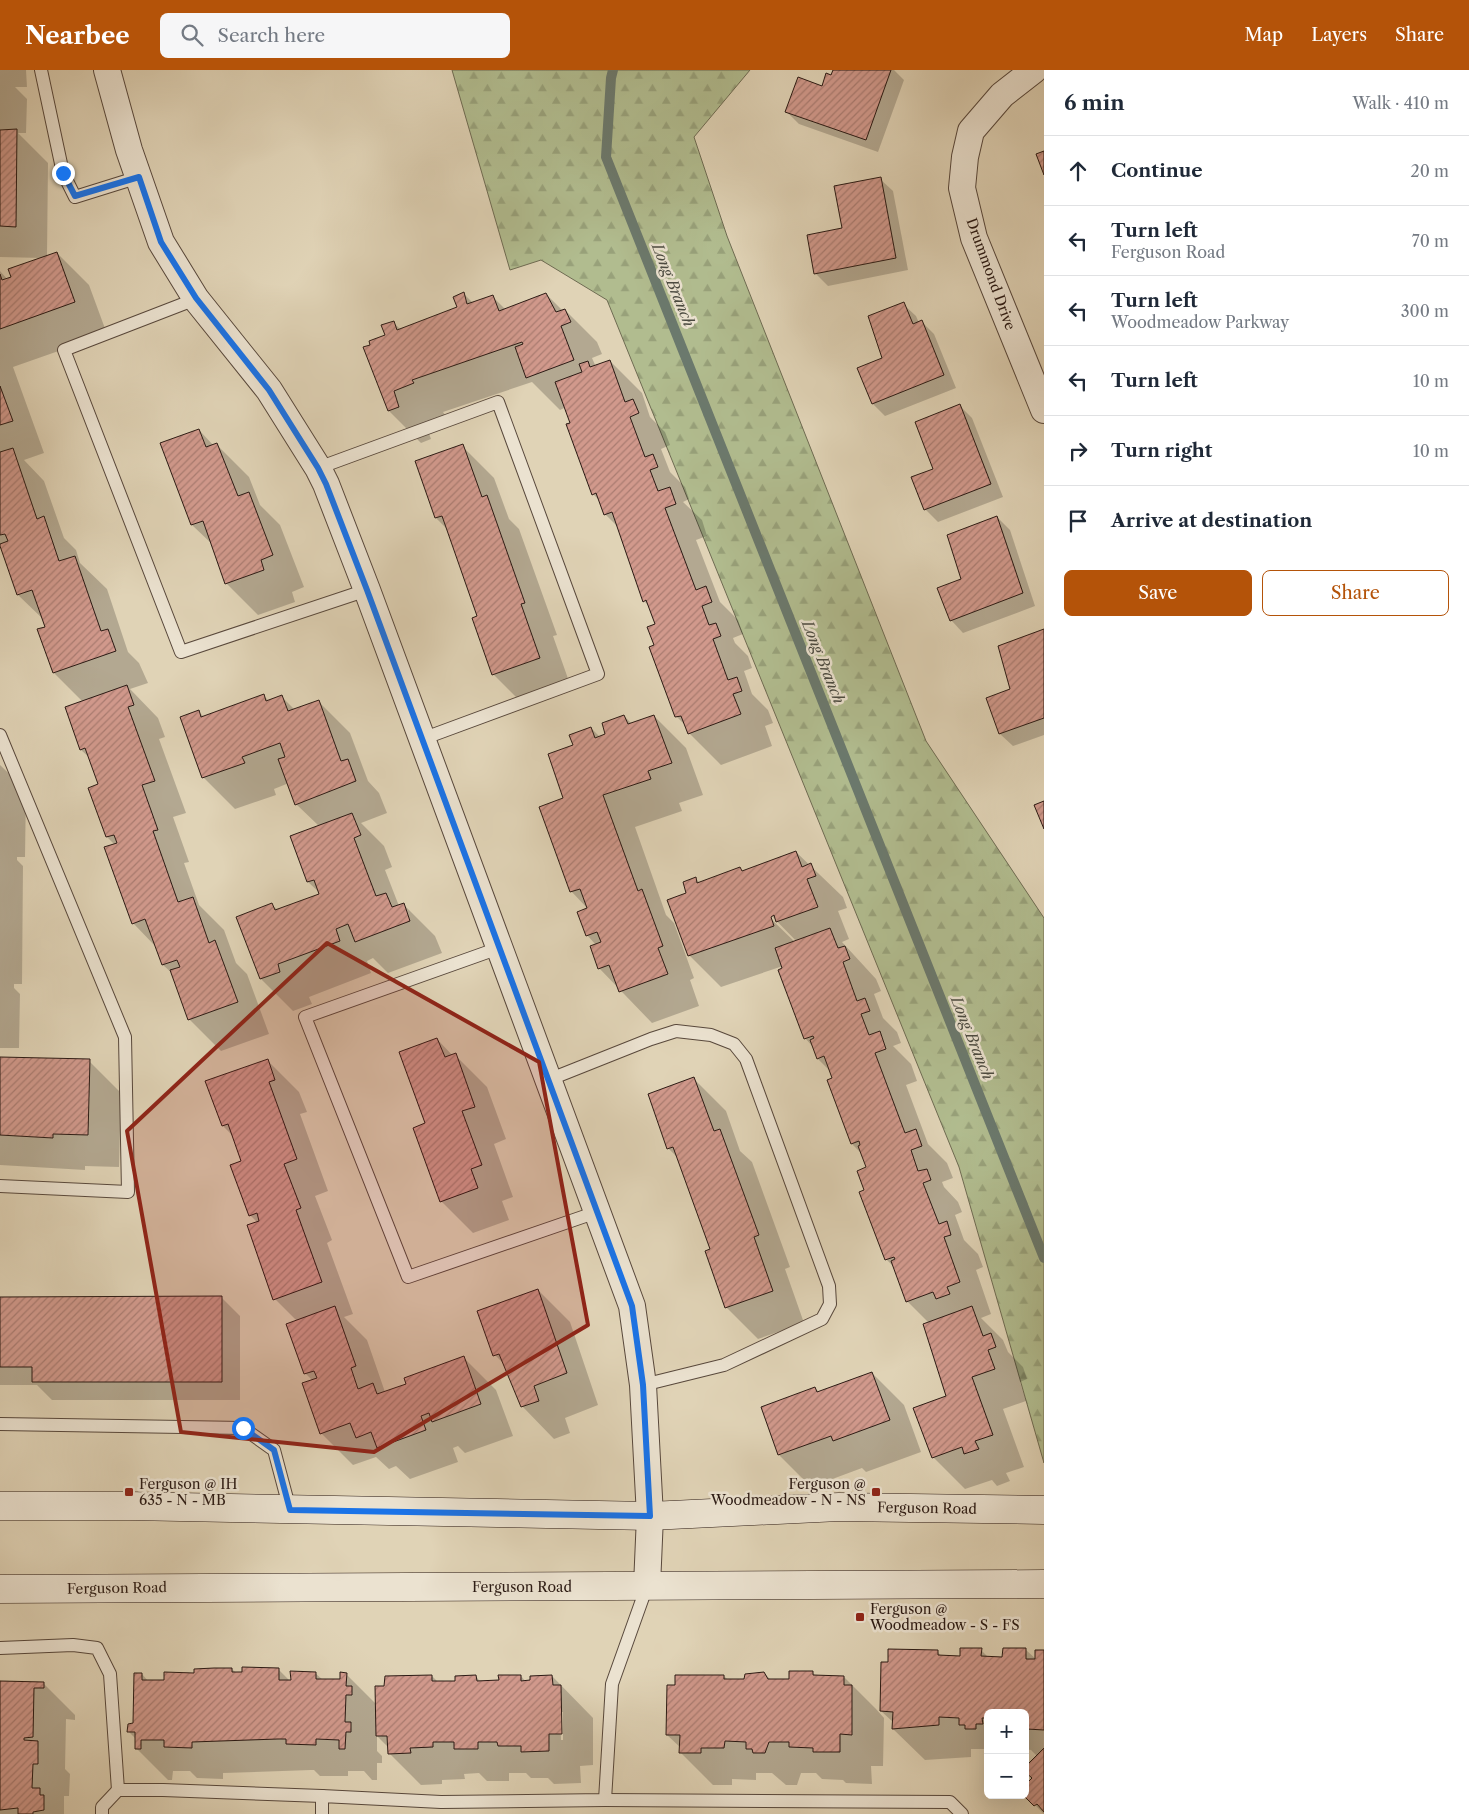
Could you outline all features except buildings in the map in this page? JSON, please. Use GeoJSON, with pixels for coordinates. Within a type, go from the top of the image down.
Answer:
{"type":"FeatureCollection","features":[{"type":"Feature","properties":{"kind":"main road","name":"Ferguson Road"},"geometry":{"type":"LineString","coordinates":[[0,1506],[129,1506],[650,1516],[839,1507],[1044,1510]]}},
{"type":"Feature","properties":{"kind":"main road","name":"Ferguson Road"},"geometry":{"type":"LineString","coordinates":[[0,1589],[1044,1584]]}},
{"type":"Feature","properties":{"kind":"street"},"geometry":{"type":"LineString","coordinates":[[107,70],[129,150],[161,242],[196,298],[269,390],[318,468],[367,590],[632,1306],[643,1385],[650,1516],[647,1586]]}},
{"type":"Feature","properties":{"kind":"street","name":"Drummond Drive"},"geometry":{"type":"LineString","coordinates":[[1034,70],[1002,95],[971,132],[965,157],[962,188],[974,238],[1044,410]]}},
{"type":"Feature","properties":{"kind":"lane"},"geometry":{"type":"LineString","coordinates":[[41,70],[63,173],[75,196],[139,177]]}},
{"type":"Feature","properties":{"kind":"lane"},"geometry":{"type":"LineString","coordinates":[[196,298],[64,350],[181,652],[367,590]]}},
{"type":"Feature","properties":{"kind":"lane"},"geometry":{"type":"LineString","coordinates":[[318,468],[498,402],[598,674],[422,739]]}},
{"type":"Feature","properties":{"kind":"lane"},"geometry":{"type":"LineString","coordinates":[[0,735],[125,1037],[128,1192],[0,1186]]}},
{"type":"Feature","properties":{"kind":"lane"},"geometry":{"type":"LineString","coordinates":[[499,948],[305,1017],[408,1277],[597,1212]]}},
{"type":"Feature","properties":{"kind":"lane"},"geometry":{"type":"LineString","coordinates":[[548,1080],[676,1031],[710,1035],[734,1044],[746,1059],[829,1286],[830,1304],[822,1319],[724,1365],[643,1385]]}},
{"type":"Feature","properties":{"kind":"lane"},"geometry":{"type":"LineString","coordinates":[[0,1424],[243,1428],[274,1450],[290,1510]]}},
{"type":"Feature","properties":{"kind":"lane"},"geometry":{"type":"LineString","coordinates":[[605,1800],[612,1684],[647,1586]]}},
{"type":"Feature","properties":{"kind":"lane"},"geometry":{"type":"LineString","coordinates":[[0,1648],[73,1645],[97,1648],[110,1674],[118,1790]]}},
{"type":"Feature","properties":{"kind":"lane"},"geometry":{"type":"LineString","coordinates":[[102,1814],[102,1806],[118,1790],[163,1790],[322,1796],[440,1808],[605,1800],[950,1802],[962,1814]]}},
{"type":"Feature","properties":{"kind":"lane"},"geometry":{"type":"LineString","coordinates":[[322,1796],[322,1814]]}},
{"type":"Feature","properties":{"kind":"highlighted area"},"geometry":{"type":"Polygon","coordinates":[[[327,943],[539,1062],[588,1325],[374,1452],[181,1432],[127,1131],[327,943]]]}},
{"type":"Feature","properties":{"kind":"green space"},"geometry":{"type":"Polygon","coordinates":[[[452,70],[750,70],[694,137],[727,236],[926,741],[1044,918],[1044,1463],[959,1167],[607,300],[541,260],[510,270],[452,70]]]}},
{"type":"Feature","properties":{"kind":"waterway","name":"Long Branch"},"geometry":{"type":"LineString","coordinates":[[613,70],[606,157],[1044,1258]]}},
{"type":"Feature","properties":{"kind":"place","name":"Ferguson @ IH 635 - N - MB"},"geometry":{"type":"Point","coordinates":[129,1492]}},
{"type":"Feature","properties":{"kind":"place","name":"Ferguson @ Woodmeadow - N - NS"},"geometry":{"type":"Point","coordinates":[876,1492]}},
{"type":"Feature","properties":{"kind":"place","name":"Ferguson @ Woodmeadow - S - FS"},"geometry":{"type":"Point","coordinates":[860,1617]}},
{"type":"Feature","properties":{"kind":"route"},"geometry":{"type":"LineString","coordinates":[[63,173],[75,196],[139,177],[161,242],[196,298],[269,390],[326,484],[632,1306],[643,1385],[650,1516],[290,1510],[274,1450],[243,1428]]}}]}
